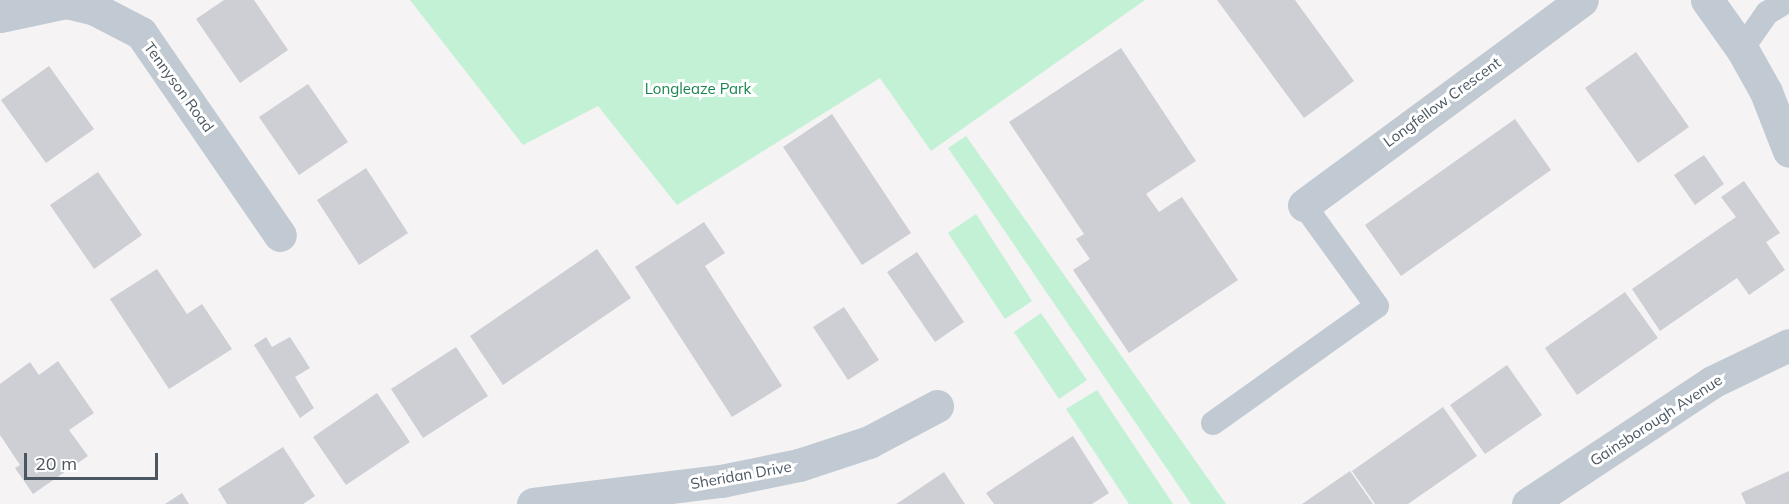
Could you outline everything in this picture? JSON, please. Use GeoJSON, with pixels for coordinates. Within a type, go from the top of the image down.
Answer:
{"type":"FeatureCollection","features":[{"type":"Feature","properties":{"kind":"street","name":"Longfellow Crescent"},"geometry":{"type":"LineString","coordinates":[[1304,205],[1582,0]]}},
{"type":"Feature","properties":{"kind":"street"},"geometry":{"type":"LineString","coordinates":[[1707,0],[1742,49],[1766,92],[1789,151]]}},
{"type":"Feature","properties":{"kind":"street","name":"Tennyson Road"},"geometry":{"type":"LineString","coordinates":[[0,16],[66,2],[102,12],[141,33],[280,235]]}},
{"type":"Feature","properties":{"kind":"street","name":"Gainsborough Avenue"},"geometry":{"type":"LineString","coordinates":[[1528,504],[1712,382],[1789,345]]}},
{"type":"Feature","properties":{"kind":"street","name":"Sheridan Drive"},"geometry":{"type":"LineString","coordinates":[[533,504],[721,480],[799,465],[869,442],[937,406]]}},
{"type":"Feature","properties":{"kind":"lane"},"geometry":{"type":"LineString","coordinates":[[1742,49],[1767,13],[1789,0]]}},
{"type":"Feature","properties":{"kind":"lane"},"geometry":{"type":"LineString","coordinates":[[1214,423],[1377,306],[1304,205]]}},
{"type":"Feature","properties":{"kind":"green space","name":"Longleaze Park"},"geometry":{"type":"Polygon","coordinates":[[[410,0],[1145,0],[931,151],[880,78],[677,205],[598,106],[523,145],[410,0]]]}},
{"type":"Feature","properties":{"kind":"green space"},"geometry":{"type":"Polygon","coordinates":[[[966,136],[1226,504],[1191,504],[948,148],[966,136]]]}},
{"type":"Feature","properties":{"kind":"green space"},"geometry":{"type":"Polygon","coordinates":[[[976,214],[1032,301],[1005,319],[948,233],[976,214]]]}},
{"type":"Feature","properties":{"kind":"green space"},"geometry":{"type":"Polygon","coordinates":[[[1041,313],[1087,380],[1059,399],[1014,332],[1041,313]]]}},
{"type":"Feature","properties":{"kind":"green space"},"geometry":{"type":"Polygon","coordinates":[[[1097,390],[1173,504],[1129,504],[1066,409],[1097,390]]]}},
{"type":"Feature","properties":{"kind":"building"},"geometry":{"type":"Polygon","coordinates":[[[224,0],[254,0],[288,50],[240,83],[196,19],[224,0]]]}},
{"type":"Feature","properties":{"kind":"building"},"geometry":{"type":"Polygon","coordinates":[[[1217,0],[1295,0],[1354,81],[1304,118],[1217,0]]]}},
{"type":"Feature","properties":{"kind":"building"},"geometry":{"type":"Polygon","coordinates":[[[1121,48],[1196,161],[1146,194],[1159,212],[1182,197],[1238,280],[1129,353],[1073,270],[1090,259],[1076,239],[1084,234],[1009,122],[1121,48]]]}},
{"type":"Feature","properties":{"kind":"building"},"geometry":{"type":"Polygon","coordinates":[[[1636,52],[1689,127],[1638,163],[1585,88],[1636,52]]]}},
{"type":"Feature","properties":{"kind":"building"},"geometry":{"type":"Polygon","coordinates":[[[49,66],[94,129],[46,163],[1,100],[49,66]]]}},
{"type":"Feature","properties":{"kind":"building"},"geometry":{"type":"Polygon","coordinates":[[[308,84],[348,142],[299,175],[259,117],[308,84]]]}},
{"type":"Feature","properties":{"kind":"building"},"geometry":{"type":"Polygon","coordinates":[[[832,114],[911,233],[862,265],[783,147],[832,114]]]}},
{"type":"Feature","properties":{"kind":"building"},"geometry":{"type":"Polygon","coordinates":[[[1515,119],[1551,170],[1401,276],[1365,225],[1515,119]]]}},
{"type":"Feature","properties":{"kind":"building"},"geometry":{"type":"Polygon","coordinates":[[[1704,155],[1724,184],[1695,205],[1674,175],[1704,155]]]}},
{"type":"Feature","properties":{"kind":"building"},"geometry":{"type":"Polygon","coordinates":[[[366,168],[408,233],[359,265],[317,200],[366,168]]]}},
{"type":"Feature","properties":{"kind":"building"},"geometry":{"type":"Polygon","coordinates":[[[98,172],[142,235],[94,269],[50,205],[98,172]]]}},
{"type":"Feature","properties":{"kind":"building"},"geometry":{"type":"Polygon","coordinates":[[[1744,181],[1780,233],[1766,242],[1785,270],[1749,295],[1737,278],[1660,331],[1632,289],[1736,217],[1721,197],[1744,181]]]}},
{"type":"Feature","properties":{"kind":"building"},"geometry":{"type":"Polygon","coordinates":[[[704,222],[725,253],[705,266],[782,386],[732,417],[635,267],[704,222]]]}},
{"type":"Feature","properties":{"kind":"building"},"geometry":{"type":"Polygon","coordinates":[[[597,249],[631,298],[503,385],[470,336],[597,249]]]}},
{"type":"Feature","properties":{"kind":"building"},"geometry":{"type":"Polygon","coordinates":[[[917,252],[964,322],[935,342],[887,272],[917,252]]]}},
{"type":"Feature","properties":{"kind":"building"},"geometry":{"type":"Polygon","coordinates":[[[157,269],[187,314],[202,304],[232,349],[169,389],[110,299],[157,269]]]}},
{"type":"Feature","properties":{"kind":"building"},"geometry":{"type":"Polygon","coordinates":[[[1625,292],[1658,338],[1577,395],[1545,348],[1625,292]]]}},
{"type":"Feature","properties":{"kind":"building"},"geometry":{"type":"Polygon","coordinates":[[[844,307],[879,360],[848,380],[813,327],[844,307]]]}},
{"type":"Feature","properties":{"kind":"building"},"geometry":{"type":"Polygon","coordinates":[[[266,337],[272,347],[290,337],[310,368],[295,377],[314,408],[300,418],[254,345],[266,337]]]}},
{"type":"Feature","properties":{"kind":"building"},"geometry":{"type":"Polygon","coordinates":[[[456,347],[488,396],[423,438],[391,389],[456,347]]]}},
{"type":"Feature","properties":{"kind":"building"},"geometry":{"type":"Polygon","coordinates":[[[58,361],[94,413],[69,430],[88,456],[33,494],[15,468],[20,465],[0,435],[0,384],[30,362],[39,375],[58,361]]]}},
{"type":"Feature","properties":{"kind":"building"},"geometry":{"type":"Polygon","coordinates":[[[1507,365],[1542,415],[1485,454],[1450,405],[1507,365]]]}},
{"type":"Feature","properties":{"kind":"building"},"geometry":{"type":"Polygon","coordinates":[[[377,393],[410,442],[346,485],[313,437],[377,393]]]}},
{"type":"Feature","properties":{"kind":"building"},"geometry":{"type":"Polygon","coordinates":[[[1443,407],[1477,456],[1408,504],[1375,504],[1352,471],[1443,407]]]}},
{"type":"Feature","properties":{"kind":"building"},"geometry":{"type":"Polygon","coordinates":[[[1073,436],[1109,493],[1092,504],[994,504],[986,493],[1073,436]]]}},
{"type":"Feature","properties":{"kind":"building"},"geometry":{"type":"Polygon","coordinates":[[[283,447],[315,496],[303,504],[227,504],[218,489],[283,447]]]}},
{"type":"Feature","properties":{"kind":"building"},"geometry":{"type":"Polygon","coordinates":[[[1350,471],[1373,504],[1302,504],[1350,471]]]}},
{"type":"Feature","properties":{"kind":"building"},"geometry":{"type":"Polygon","coordinates":[[[1789,471],[1789,504],[1746,504],[1741,493],[1789,471]]]}},
{"type":"Feature","properties":{"kind":"building"},"geometry":{"type":"Polygon","coordinates":[[[944,472],[965,504],[896,504],[901,501],[944,472]]]}},
{"type":"Feature","properties":{"kind":"building"},"geometry":{"type":"Polygon","coordinates":[[[182,493],[189,504],[165,504],[182,493]]]}}]}
